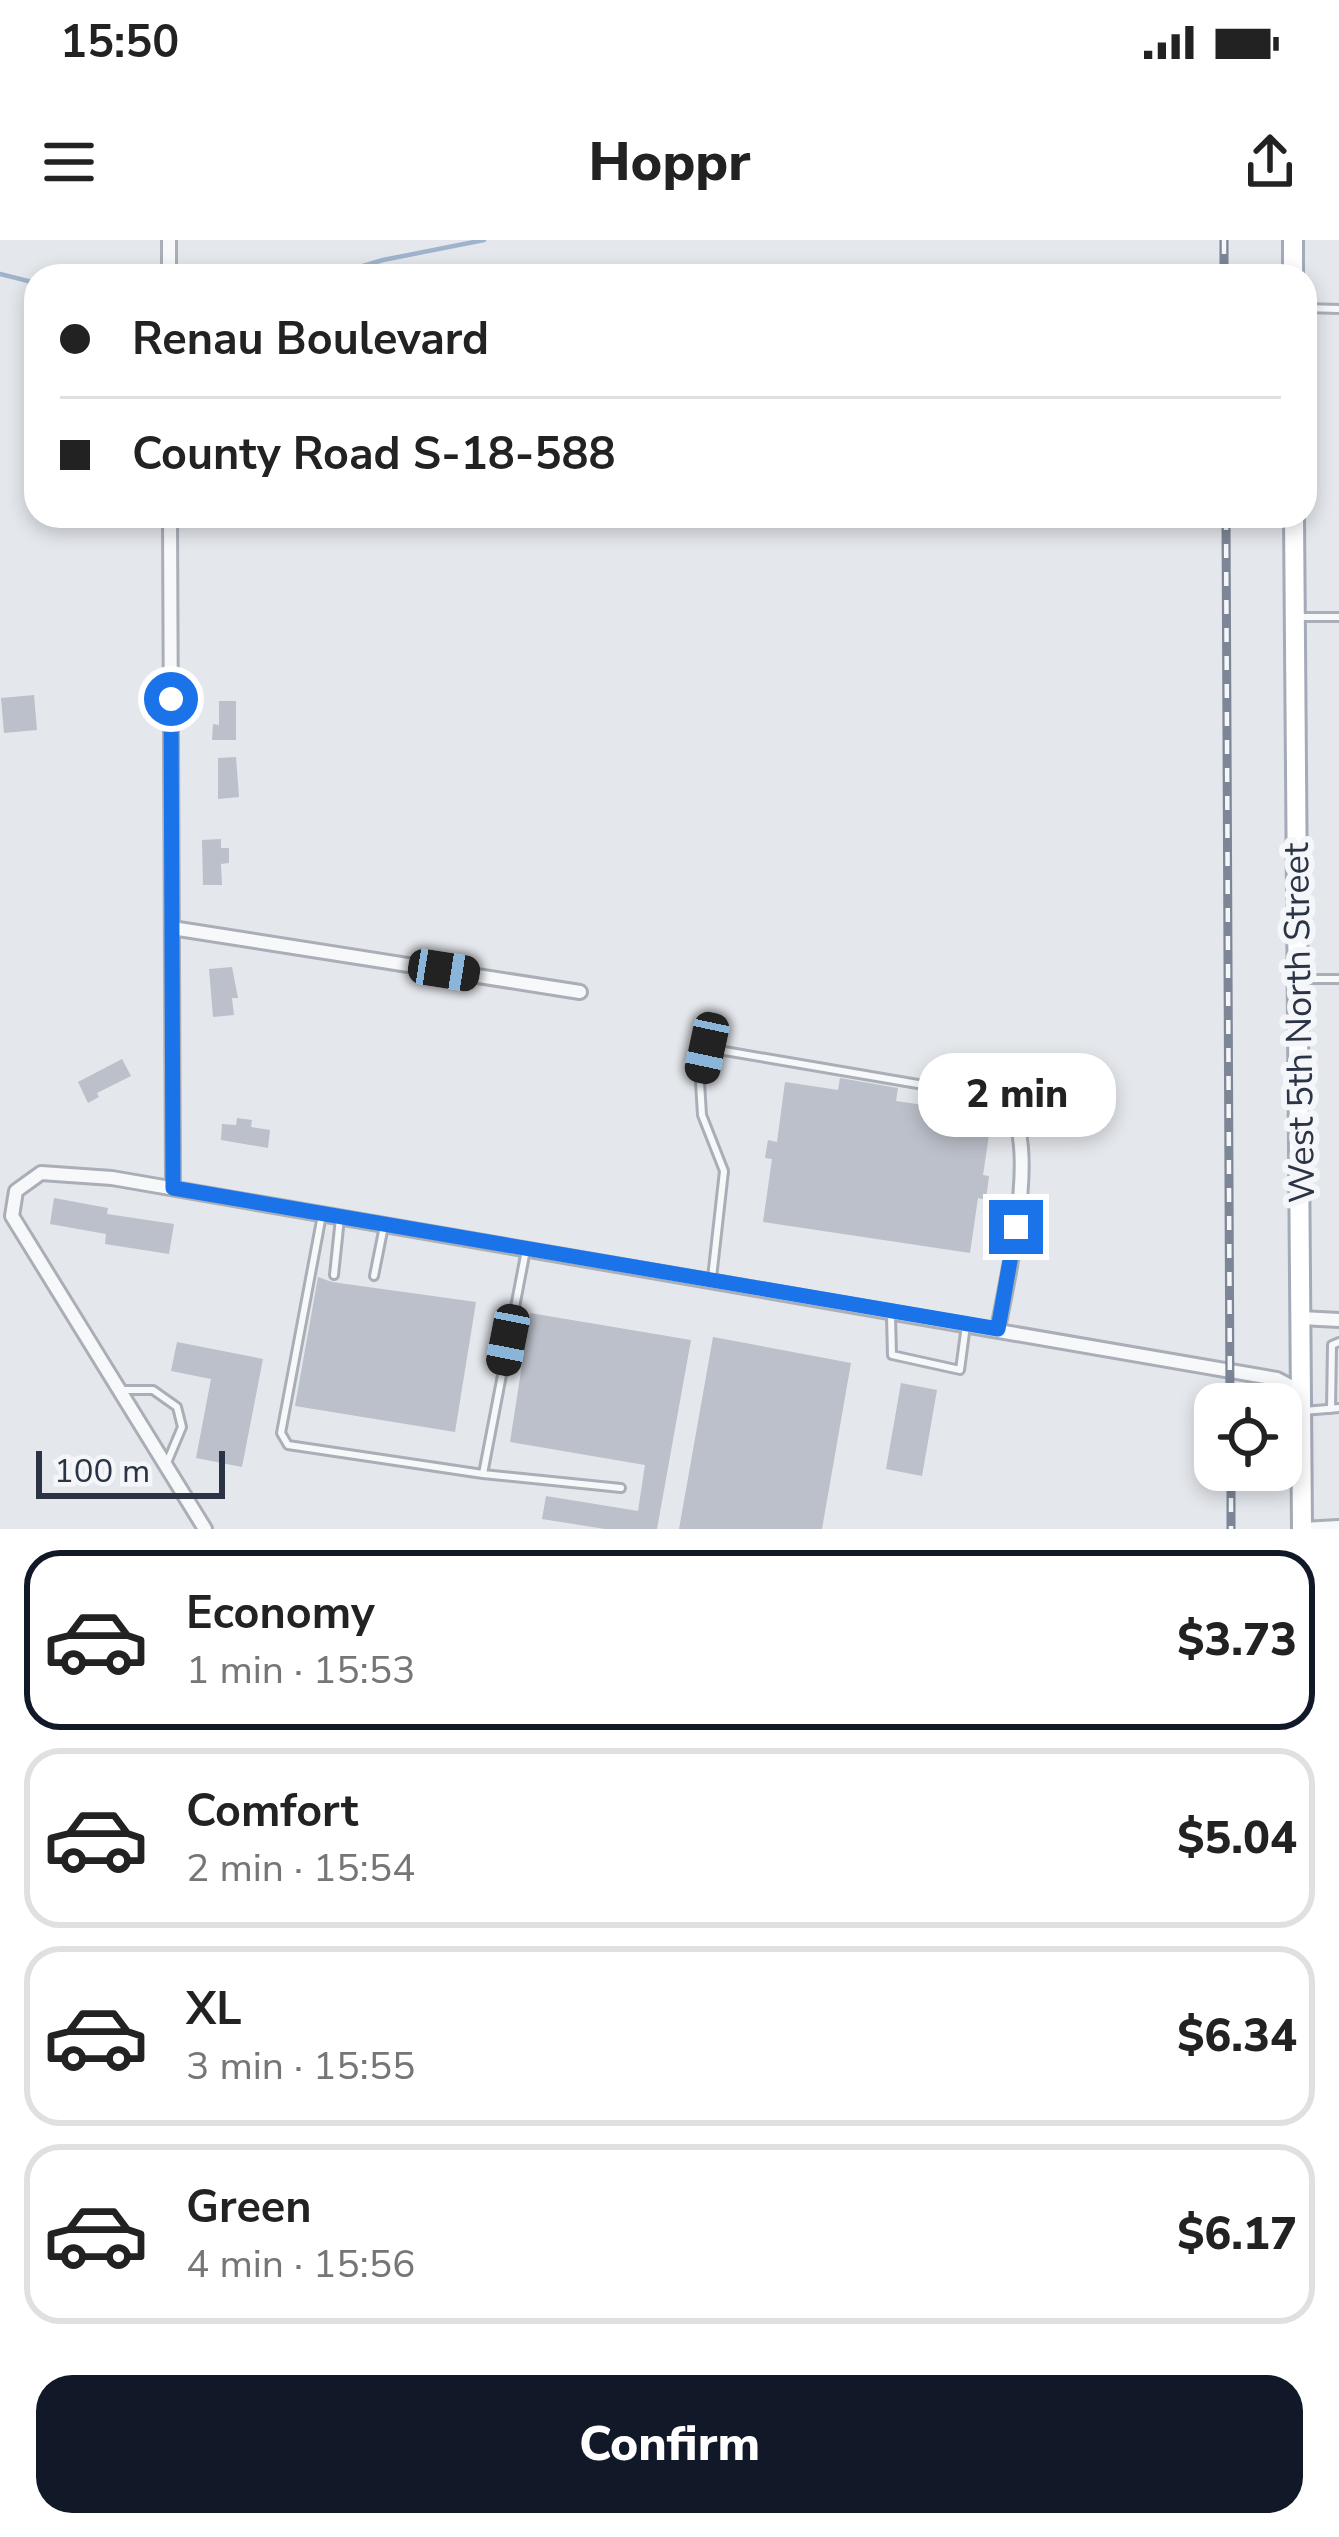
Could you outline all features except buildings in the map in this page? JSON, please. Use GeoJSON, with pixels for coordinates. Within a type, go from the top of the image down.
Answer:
{"type":"FeatureCollection","features":[{"type":"Feature","properties":{"kind":"main road","name":"West 5th North Street"},"geometry":{"type":"LineString","coordinates":[[1294,528],[1300,1383]]}},
{"type":"Feature","properties":{"kind":"main road","name":"West 5th North Street"},"geometry":{"type":"LineString","coordinates":[[1301,1491],[1302,1529]]}},
{"type":"Feature","properties":{"kind":"street"},"geometry":{"type":"LineString","coordinates":[[170,528],[173,1188]]}},
{"type":"Feature","properties":{"kind":"street"},"geometry":{"type":"LineString","coordinates":[[172,928],[580,992]]}},
{"type":"Feature","properties":{"kind":"street"},"geometry":{"type":"LineString","coordinates":[[990,1096],[1006,1104],[1015,1118],[1022,1154],[1022,1195],[998,1329]]}},
{"type":"Feature","properties":{"kind":"street"},"geometry":{"type":"LineString","coordinates":[[11,1216],[16,1191],[41,1173],[80,1173],[998,1329],[1281,1383]]}},
{"type":"Feature","properties":{"kind":"street"},"geometry":{"type":"LineString","coordinates":[[0,1206],[11,1216],[205,1529]]}},
{"type":"Feature","properties":{"kind":"street"},"geometry":{"type":"LineString","coordinates":[[1300,1318],[1339,1320]]}},
{"type":"Feature","properties":{"kind":"street"},"geometry":{"type":"LineString","coordinates":[[1302,1529],[1339,1528]]}},
{"type":"Feature","properties":{"kind":"lane"},"geometry":{"type":"LineString","coordinates":[[1295,617],[1339,617]]}},
{"type":"Feature","properties":{"kind":"lane"},"geometry":{"type":"LineString","coordinates":[[1297,979],[1339,979]]}},
{"type":"Feature","properties":{"kind":"lane"},"geometry":{"type":"LineString","coordinates":[[711,1282],[724,1171],[703,1115],[700,1082],[707,1048],[990,1096]]}},
{"type":"Feature","properties":{"kind":"lane"},"geometry":{"type":"LineString","coordinates":[[322,1215],[282,1439],[288,1445],[483,1474],[621,1488]]}},
{"type":"Feature","properties":{"kind":"lane"},"geometry":{"type":"LineString","coordinates":[[334,1275],[340,1218]]}},
{"type":"Feature","properties":{"kind":"lane"},"geometry":{"type":"LineString","coordinates":[[374,1276],[384,1226]]}},
{"type":"Feature","properties":{"kind":"lane"},"geometry":{"type":"LineString","coordinates":[[483,1474],[526,1250]]}},
{"type":"Feature","properties":{"kind":"lane"},"geometry":{"type":"LineString","coordinates":[[891,1312],[892,1355],[960,1370],[967,1324]]}},
{"type":"Feature","properties":{"kind":"lane"},"geometry":{"type":"LineString","coordinates":[[1302,1401],[1335,1408],[1330,1356],[1332,1346],[1339,1342]]}},
{"type":"Feature","properties":{"kind":"lane"},"geometry":{"type":"LineString","coordinates":[[117,1390],[153,1390],[177,1407],[182,1427],[165,1466]]}},
{"type":"Feature","properties":{"kind":"waterway"},"geometry":{"type":"LineString","coordinates":[[370,264],[484,240]]}},
{"type":"Feature","properties":{"kind":"waterway"},"geometry":{"type":"LineString","coordinates":[[0,274],[24,280]]}},
{"type":"Feature","properties":{"kind":"railway"},"geometry":{"type":"LineString","coordinates":[[1224,240],[1224,264]]}},
{"type":"Feature","properties":{"kind":"railway"},"geometry":{"type":"LineString","coordinates":[[1226,528],[1230,1383]]}},
{"type":"Feature","properties":{"kind":"railway"},"geometry":{"type":"LineString","coordinates":[[1231,1491],[1231,1529]]}},
{"type":"Feature","properties":{"kind":"route"},"geometry":{"type":"LineString","coordinates":[[171,699],[173,1188],[998,1329],[1016,1227]]}}]}
